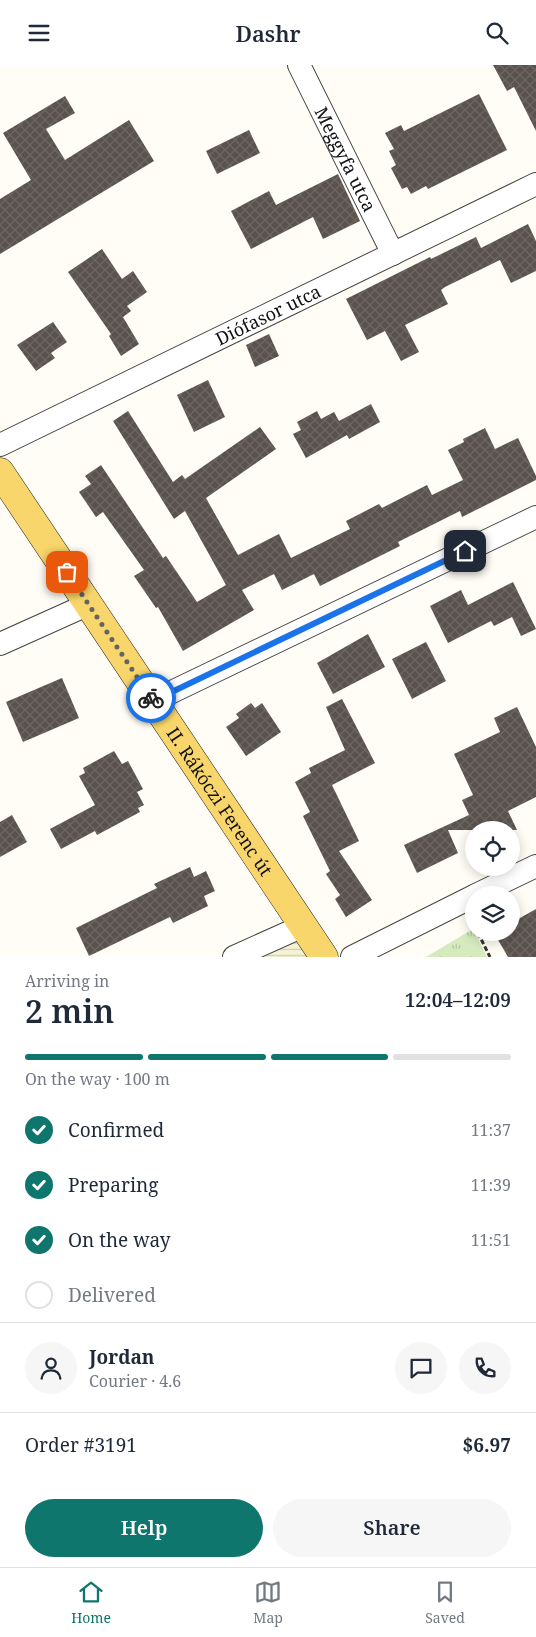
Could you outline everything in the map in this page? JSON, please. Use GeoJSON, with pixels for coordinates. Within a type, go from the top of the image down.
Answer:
{"type":"FeatureCollection","features":[{"type":"Feature","properties":{"kind":"main road","name":"II. Rákóczi Ferenc út"},"geometry":{"type":"LineString","coordinates":[[0,472],[324,957]]}},
{"type":"Feature","properties":{"kind":"street","name":"Meggyfa utca"},"geometry":{"type":"LineString","coordinates":[[299,65],[393,254]]}},
{"type":"Feature","properties":{"kind":"street","name":"Diófasor utca"},"geometry":{"type":"LineString","coordinates":[[0,445],[536,184]]}},
{"type":"Feature","properties":{"kind":"street"},"geometry":{"type":"LineString","coordinates":[[153,701],[536,517]]}},
{"type":"Feature","properties":{"kind":"street"},"geometry":{"type":"LineString","coordinates":[[0,644],[88,604]]}},
{"type":"Feature","properties":{"kind":"street"},"geometry":{"type":"LineString","coordinates":[[495,886],[536,866]]}},
{"type":"Feature","properties":{"kind":"street"},"geometry":{"type":"LineString","coordinates":[[352,957],[465,901]]}},
{"type":"Feature","properties":{"kind":"street"},"geometry":{"type":"LineString","coordinates":[[234,957],[303,926]]}},
{"type":"Feature","properties":{"kind":"path"},"geometry":{"type":"LineString","coordinates":[[482,941],[490,957]]}},
{"type":"Feature","properties":{"kind":"shaded area"},"geometry":{"type":"Polygon","coordinates":[[[298,941],[309,957],[263,957],[298,941]]]}},
{"type":"Feature","properties":{"kind":"green space"},"geometry":{"type":"Polygon","coordinates":[[[465,934],[465,941],[479,941],[487,957],[426,957],[465,934]]]}},
{"type":"Feature","properties":{"kind":"building"},"geometry":{"type":"Polygon","coordinates":[[[493,65],[536,65],[536,131],[514,87],[507,91],[493,65]]]}},
{"type":"Feature","properties":{"kind":"building"},"geometry":{"type":"Polygon","coordinates":[[[479,94],[507,150],[428,189],[426,186],[411,194],[407,187],[402,189],[391,168],[396,165],[389,151],[394,149],[385,133],[401,125],[404,131],[479,94]]]}},
{"type":"Feature","properties":{"kind":"building"},"geometry":{"type":"Polygon","coordinates":[[[65,96],[75,113],[46,129],[65,160],[129,120],[154,161],[0,254],[0,199],[31,180],[3,133],[65,96]]]}},
{"type":"Feature","properties":{"kind":"building"},"geometry":{"type":"Polygon","coordinates":[[[249,130],[260,153],[217,174],[206,151],[249,130]]]}},
{"type":"Feature","properties":{"kind":"building"},"geometry":{"type":"Polygon","coordinates":[[[338,174],[360,221],[323,239],[313,217],[251,249],[231,211],[269,191],[276,205],[338,174]]]}},
{"type":"Feature","properties":{"kind":"building"},"geometry":{"type":"Polygon","coordinates":[[[528,224],[536,241],[536,271],[511,283],[500,260],[445,287],[441,290],[448,304],[405,325],[419,352],[401,361],[385,331],[367,340],[346,299],[430,257],[431,259],[476,237],[481,248],[528,224]]]}},
{"type":"Feature","properties":{"kind":"building"},"geometry":{"type":"Polygon","coordinates":[[[102,249],[122,279],[133,271],[147,292],[127,306],[131,311],[123,317],[139,344],[121,356],[109,336],[111,334],[68,272],[102,249]]]}},
{"type":"Feature","properties":{"kind":"building"},"geometry":{"type":"Polygon","coordinates":[[[53,322],[67,342],[51,353],[55,358],[36,371],[17,345],[53,322]]]}},
{"type":"Feature","properties":{"kind":"building"},"geometry":{"type":"Polygon","coordinates":[[[269,334],[279,356],[255,367],[246,345],[269,334]]]}},
{"type":"Feature","properties":{"kind":"building"},"geometry":{"type":"Polygon","coordinates":[[[208,380],[225,417],[194,432],[177,395],[208,380]]]}},
{"type":"Feature","properties":{"kind":"building"},"geometry":{"type":"Polygon","coordinates":[[[371,404],[380,422],[349,439],[347,435],[306,458],[293,434],[301,430],[297,422],[317,411],[321,419],[334,412],[339,421],[371,404]]]}},
{"type":"Feature","properties":{"kind":"building"},"geometry":{"type":"Polygon","coordinates":[[[128,411],[173,482],[182,475],[185,479],[260,427],[276,449],[206,498],[238,555],[279,534],[291,558],[350,529],[346,521],[379,504],[382,508],[427,485],[432,495],[463,480],[448,450],[464,442],[463,439],[485,428],[495,449],[518,438],[536,476],[536,480],[462,517],[460,511],[398,542],[400,546],[320,586],[314,574],[282,590],[274,574],[242,590],[254,610],[183,651],[158,607],[156,608],[134,576],[144,570],[103,512],[96,517],[79,492],[91,484],[85,476],[101,465],[163,558],[166,556],[197,602],[226,585],[185,511],[174,519],[113,421],[128,411]]]}},
{"type":"Feature","properties":{"kind":"building"},"geometry":{"type":"Polygon","coordinates":[[[513,582],[536,629],[521,636],[512,617],[494,626],[491,621],[448,643],[430,606],[461,590],[468,605],[513,582]]]}},
{"type":"Feature","properties":{"kind":"building"},"geometry":{"type":"Polygon","coordinates":[[[368,634],[385,667],[333,694],[317,663],[368,634]]]}},
{"type":"Feature","properties":{"kind":"building"},"geometry":{"type":"Polygon","coordinates":[[[426,642],[446,681],[412,699],[392,659],[426,642]]]}},
{"type":"Feature","properties":{"kind":"building"},"geometry":{"type":"Polygon","coordinates":[[[62,678],[79,718],[23,742],[6,702],[62,678]]]}},
{"type":"Feature","properties":{"kind":"building"},"geometry":{"type":"Polygon","coordinates":[[[342,699],[375,763],[332,785],[359,841],[339,851],[372,900],[346,917],[335,899],[340,895],[326,874],[330,871],[303,816],[310,812],[295,782],[311,773],[309,768],[345,750],[326,707],[342,699]]]}},
{"type":"Feature","properties":{"kind":"building"},"geometry":{"type":"Polygon","coordinates":[[[251,703],[255,708],[262,703],[281,732],[246,756],[226,727],[239,718],[236,714],[251,703]]]}},
{"type":"Feature","properties":{"kind":"building"},"geometry":{"type":"Polygon","coordinates":[[[517,707],[536,747],[536,797],[508,811],[513,821],[465,821],[465,830],[448,830],[458,853],[417,873],[404,845],[469,815],[462,800],[473,795],[454,754],[500,732],[494,718],[517,707]]]}},
{"type":"Feature","properties":{"kind":"building"},"geometry":{"type":"Polygon","coordinates":[[[114,751],[122,764],[128,761],[143,789],[137,792],[144,805],[138,808],[140,812],[97,835],[95,831],[61,849],[50,829],[95,805],[79,776],[85,773],[83,768],[114,751]]]}},
{"type":"Feature","properties":{"kind":"building"},"geometry":{"type":"Polygon","coordinates":[[[12,815],[27,842],[0,857],[0,822],[12,815]]]}},
{"type":"Feature","properties":{"kind":"building"},"geometry":{"type":"Polygon","coordinates":[[[190,867],[194,877],[206,871],[215,891],[204,896],[208,906],[173,923],[170,917],[89,956],[76,928],[157,888],[154,884],[190,867]]]}},
{"type":"Feature","properties":{"kind":"building"},"geometry":{"type":"Polygon","coordinates":[[[536,909],[536,957],[508,957],[499,941],[520,941],[520,918],[536,909]]]}},
{"type":"Feature","properties":{"kind":"way so far"},"geometry":{"type":"LineString","coordinates":[[67,572],[151,698]]}},
{"type":"Feature","properties":{"kind":"route"},"geometry":{"type":"LineString","coordinates":[[151,698],[153,701],[465,551]]}}]}
